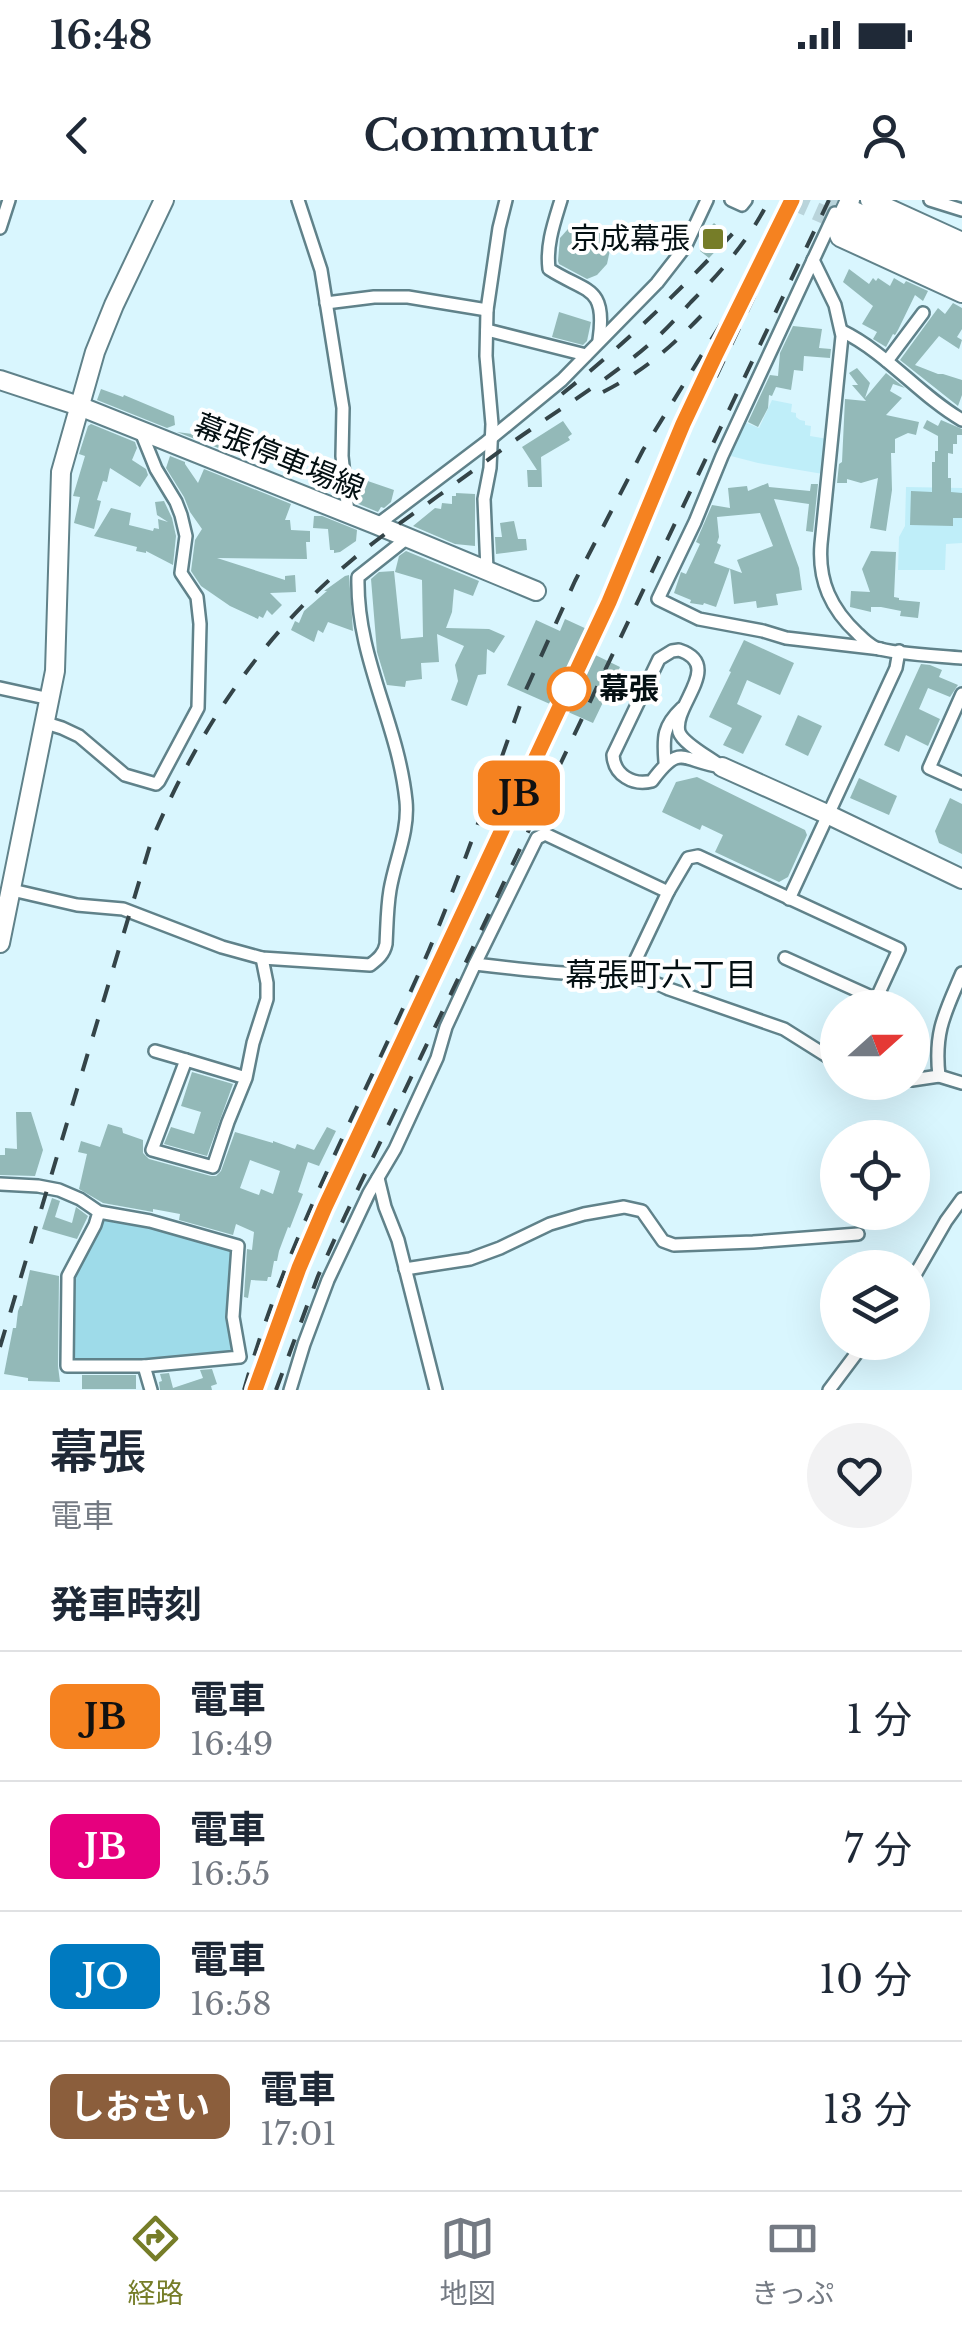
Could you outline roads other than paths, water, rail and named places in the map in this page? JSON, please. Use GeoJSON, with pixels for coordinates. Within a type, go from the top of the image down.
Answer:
{"type":"FeatureCollection","features":[{"type":"Feature","properties":{"kind":"main road"},"geometry":{"type":"LineString","coordinates":[[0,943],[55,671],[60,472],[95,352],[164,200]]}},
{"type":"Feature","properties":{"kind":"main road"},"geometry":{"type":"LineString","coordinates":[[870,200],[962,242]]}},
{"type":"Feature","properties":{"kind":"main road"},"geometry":{"type":"LineString","coordinates":[[848,209],[962,260]]}},
{"type":"Feature","properties":{"kind":"main road"},"geometry":{"type":"LineString","coordinates":[[848,209],[962,276]]}},
{"type":"Feature","properties":{"kind":"main road"},"geometry":{"type":"LineString","coordinates":[[848,209],[837,230],[840,237],[962,294]]}},
{"type":"Feature","properties":{"kind":"main road","name":"幕張停車場線"},"geometry":{"type":"LineString","coordinates":[[0,380],[79,406],[536,591]]}},
{"type":"Feature","properties":{"kind":"main road"},"geometry":{"type":"LineString","coordinates":[[722,767],[962,879]]}},
{"type":"Feature","properties":{"kind":"street"},"geometry":{"type":"LineString","coordinates":[[0,228],[10,200]]}},
{"type":"Feature","properties":{"kind":"street"},"geometry":{"type":"LineString","coordinates":[[298,200],[321,270],[344,408],[342,456],[348,513]]}},
{"type":"Feature","properties":{"kind":"street"},"geometry":{"type":"LineString","coordinates":[[487,570],[484,500],[492,438],[487,310],[506,200]]}},
{"type":"Feature","properties":{"kind":"street"},"geometry":{"type":"LineString","coordinates":[[561,200],[552,226],[549,269],[584,285],[594,295],[602,312],[599,343]]}},
{"type":"Feature","properties":{"kind":"street"},"geometry":{"type":"LineString","coordinates":[[376,525],[562,380],[657,283],[684,247],[707,200]]}},
{"type":"Feature","properties":{"kind":"street"},"geometry":{"type":"LineString","coordinates":[[731,200],[742,205],[746,200]]}},
{"type":"Feature","properties":{"kind":"street"},"geometry":{"type":"LineString","coordinates":[[930,200],[954,209],[961,206]]}},
{"type":"Feature","properties":{"kind":"street"},"geometry":{"type":"LineString","coordinates":[[848,209],[813,260],[658,599],[699,619],[786,638],[962,658]]}},
{"type":"Feature","properties":{"kind":"street"},"geometry":{"type":"LineString","coordinates":[[813,260],[836,305],[842,331],[820,568],[839,615],[866,641],[881,649]]}},
{"type":"Feature","properties":{"kind":"street"},"geometry":{"type":"LineString","coordinates":[[326,303],[408,297],[487,310]]}},
{"type":"Feature","properties":{"kind":"street"},"geometry":{"type":"LineString","coordinates":[[887,361],[923,313]]}},
{"type":"Feature","properties":{"kind":"street"},"geometry":{"type":"LineString","coordinates":[[487,330],[586,355]]}},
{"type":"Feature","properties":{"kind":"street"},"geometry":{"type":"LineString","coordinates":[[842,331],[962,420]]}},
{"type":"Feature","properties":{"kind":"street"},"geometry":{"type":"LineString","coordinates":[[46,723],[79,736],[125,775],[156,784],[198,708],[200,624],[196,597],[181,573],[186,536],[176,502],[156,470],[141,432]]}},
{"type":"Feature","properties":{"kind":"street"},"geometry":{"type":"LineString","coordinates":[[7,894],[123,909],[262,958],[370,965],[384,951],[390,891],[405,833],[406,803],[393,735],[369,666],[358,577],[406,539]]}},
{"type":"Feature","properties":{"kind":"street"},"geometry":{"type":"LineString","coordinates":[[672,650],[690,655],[697,665],[696,681],[679,726],[682,739],[722,767],[677,756],[664,762],[652,780],[642,783],[615,768],[613,755],[654,668],[672,650]]}},
{"type":"Feature","properties":{"kind":"street"},"geometry":{"type":"LineString","coordinates":[[789,899],[896,668],[899,651]]}},
{"type":"Feature","properties":{"kind":"street"},"geometry":{"type":"LineString","coordinates":[[0,688],[50,699]]}},
{"type":"Feature","properties":{"kind":"street"},"geometry":{"type":"LineString","coordinates":[[962,694],[929,768],[962,783]]}},
{"type":"Feature","properties":{"kind":"street"},"geometry":{"type":"LineString","coordinates":[[664,762],[663,742],[669,722],[687,702]]}},
{"type":"Feature","properties":{"kind":"street"},"geometry":{"type":"LineString","coordinates":[[290,1390],[328,1280],[395,1148],[437,1058],[446,1027],[537,838],[545,834],[668,892]]}},
{"type":"Feature","properties":{"kind":"street"},"geometry":{"type":"LineString","coordinates":[[628,976],[668,892],[688,858],[695,856],[899,949],[880,990]]}},
{"type":"Feature","properties":{"kind":"street"},"geometry":{"type":"LineString","coordinates":[[186,1060],[152,1150],[213,1167],[246,1078],[267,999],[262,958]]}},
{"type":"Feature","properties":{"kind":"street"},"geometry":{"type":"LineString","coordinates":[[784,958],[848,990]]}},
{"type":"Feature","properties":{"kind":"street"},"geometry":{"type":"LineString","coordinates":[[475,964],[652,981],[784,1030],[820,1052]]}},
{"type":"Feature","properties":{"kind":"street"},"geometry":{"type":"LineString","coordinates":[[939,1076],[939,1029],[962,974]]}},
{"type":"Feature","properties":{"kind":"street"},"geometry":{"type":"LineString","coordinates":[[155,1050],[246,1078]]}},
{"type":"Feature","properties":{"kind":"street"},"geometry":{"type":"LineString","coordinates":[[930,1077],[962,1083]]}},
{"type":"Feature","properties":{"kind":"street"},"geometry":{"type":"LineString","coordinates":[[378,1178],[436,1390]]}},
{"type":"Feature","properties":{"kind":"street"},"geometry":{"type":"LineString","coordinates":[[0,1184],[59,1190],[99,1212],[150,1221],[238,1246],[233,1317],[240,1356],[144,1366],[67,1366],[68,1276],[99,1212]]}},
{"type":"Feature","properties":{"kind":"street"},"geometry":{"type":"LineString","coordinates":[[930,1250],[962,1198]]}},
{"type":"Feature","properties":{"kind":"street"},"geometry":{"type":"LineString","coordinates":[[405,1268],[470,1259],[565,1219],[624,1207],[642,1211],[663,1241],[674,1246],[858,1234]]}},
{"type":"Feature","properties":{"kind":"street"},"geometry":{"type":"LineString","coordinates":[[829,1390],[851,1360]]}},
{"type":"Feature","properties":{"kind":"street"},"geometry":{"type":"LineString","coordinates":[[144,1366],[151,1390]]}},
{"type":"Feature","properties":{"kind":"tunnel"},"geometry":{"type":"LineString","coordinates":[[791,200],[847,225]]}},
{"type":"Feature","properties":{"kind":"tunnel"},"geometry":{"type":"LineString","coordinates":[[828,200],[854,211]]}},
{"type":"Feature","properties":{"kind":"railway"},"geometry":{"type":"LineString","coordinates":[[0,1347],[151,842],[189,762],[234,689],[288,621],[352,560],[659,336],[734,254],[769,200]]}},
{"type":"Feature","properties":{"kind":"railway"},"geometry":{"type":"LineString","coordinates":[[244,1390],[282,1277],[429,950],[524,694],[575,581],[643,450],[729,311],[784,200]]}},
{"type":"Feature","properties":{"kind":"railway"},"geometry":{"type":"LineString","coordinates":[[716,377],[800,200]]}},
{"type":"Feature","properties":{"kind":"railway"},"geometry":{"type":"LineString","coordinates":[[276,1390],[345,1216],[829,200]]}},
{"type":"Feature","properties":{"kind":"railway"},"geometry":{"type":"LineString","coordinates":[[562,394],[656,312],[743,222]]}},
{"type":"Feature","properties":{"kind":"railway"},"geometry":{"type":"LineString","coordinates":[[603,392],[656,358],[701,316]]}},
{"type":"Feature","properties":{"kind":"railway"},"geometry":{"type":"LineString","coordinates":[[392,1067],[609,602],[714,357]]}},
{"type":"Feature","properties":{"kind":"train","name":"JB"},"geometry":{"type":"LineString","coordinates":[[255,1390],[325,1207],[609,602],[683,424],[792,200]]}},
{"type":"Feature","properties":{"kind":"place","name":"京成幕張"},"geometry":{"type":"Point","coordinates":[713,239]}},
{"type":"Feature","properties":{"kind":"place","name":"幕張"},"geometry":{"type":"Point","coordinates":[569,689]}},
{"type":"Feature","properties":{"kind":"district","name":"幕張町六丁目"},"geometry":{"type":"Point","coordinates":[661,975]}}]}
